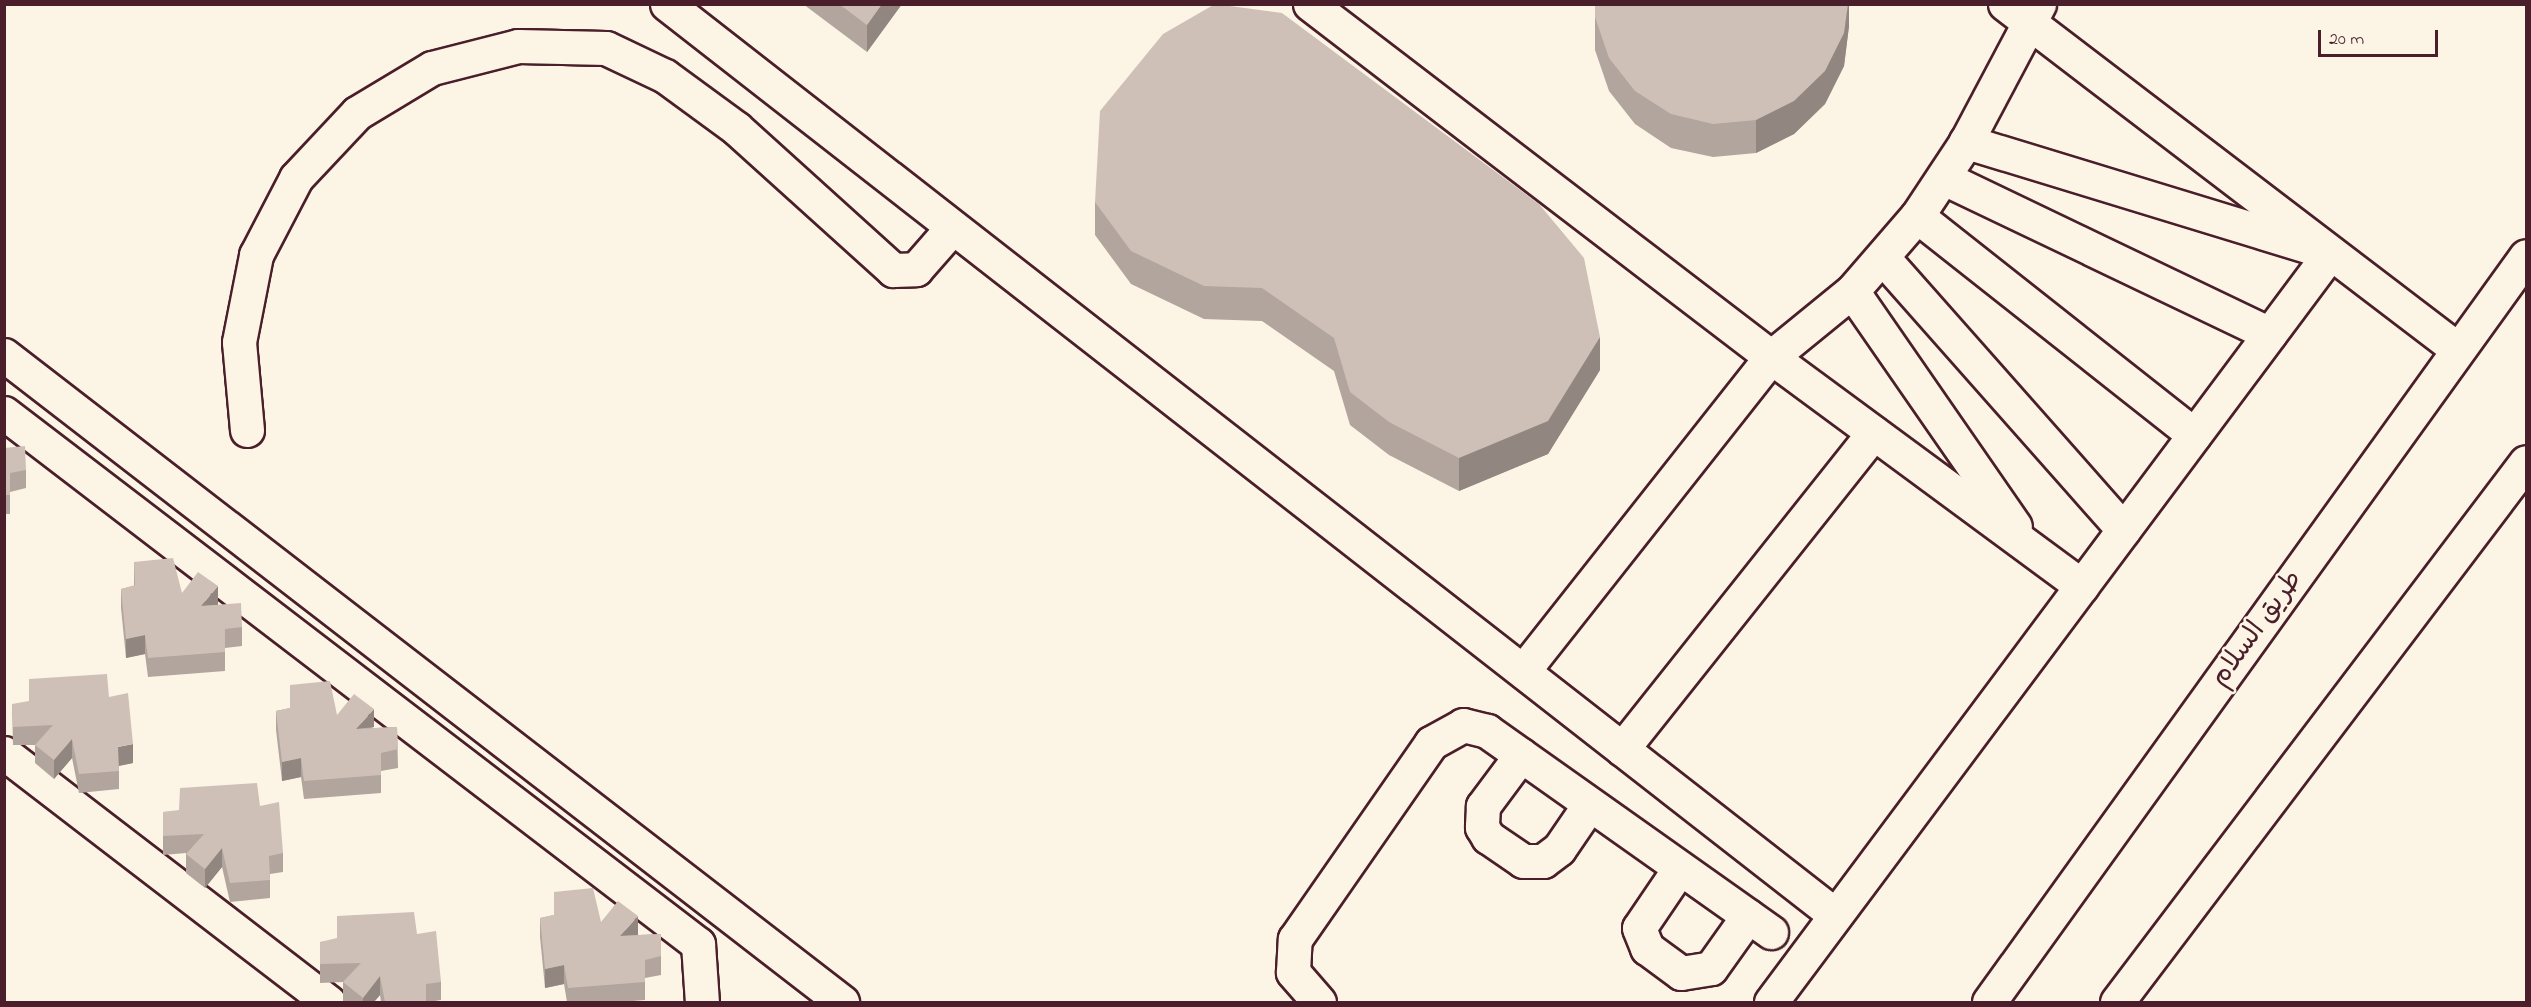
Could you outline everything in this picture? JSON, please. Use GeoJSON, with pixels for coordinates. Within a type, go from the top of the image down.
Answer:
{"type":"FeatureCollection","features":[{"type":"Feature","properties":{"kind":"street"},"geometry":{"type":"LineString","coordinates":[[666,4],[951,229],[1835,915]]}},
{"type":"Feature","properties":{"kind":"street"},"geometry":{"type":"LineString","coordinates":[[1310,4],[1771,357],[2082,586]]}},
{"type":"Feature","properties":{"kind":"street"},"geometry":{"type":"LineString","coordinates":[[1523,672],[1771,357],[1852,291],[1883,258],[1917,216],[1966,142],[2024,10],[2330,253],[2457,349]]}},
{"type":"Feature","properties":{"kind":"street"},"geometry":{"type":"LineString","coordinates":[[247,430],[239,342],[256,255],[296,178],[357,113],[432,68],[518,46],[606,48],[665,76],[736,128],[892,270],[916,269],[951,229]]}},
{"type":"Feature","properties":{"kind":"street"},"geometry":{"type":"LineString","coordinates":[[1966,142],[2330,253]]}},
{"type":"Feature","properties":{"kind":"street"},"geometry":{"type":"LineString","coordinates":[[1944,178],[2270,334]]}},
{"type":"Feature","properties":{"kind":"street"},"geometry":{"type":"LineString","coordinates":[[1917,216],[2194,435]]}},
{"type":"Feature","properties":{"kind":"street"},"geometry":{"type":"LineString","coordinates":[[1771,1002],[2330,253]]}},
{"type":"Feature","properties":{"kind":"street","name":"طريق السلام"},"geometry":{"type":"LineString","coordinates":[[1989,1002],[2526,256]]}},
{"type":"Feature","properties":{"kind":"street"},"geometry":{"type":"LineString","coordinates":[[1883,258],[2124,530]]}},
{"type":"Feature","properties":{"kind":"street"},"geometry":{"type":"LineString","coordinates":[[1852,291],[2030,547]]}},
{"type":"Feature","properties":{"kind":"street"},"geometry":{"type":"LineString","coordinates":[[4,355],[842,1002]]}},
{"type":"Feature","properties":{"kind":"street"},"geometry":{"type":"LineString","coordinates":[[4,413],[698,944],[702,1002]]}},
{"type":"Feature","properties":{"kind":"street"},"geometry":{"type":"LineString","coordinates":[[1622,749],[1873,432]]}},
{"type":"Feature","properties":{"kind":"street"},"geometry":{"type":"LineString","coordinates":[[2117,1002],[2526,462]]}},
{"type":"Feature","properties":{"kind":"street"},"geometry":{"type":"LineString","coordinates":[[1319,1002],[1293,972],[1295,939],[1431,743],[1451,727],[1476,727],[1521,755],[1759,924],[1711,968],[1682,973],[1647,948],[1639,928],[1678,868]]}},
{"type":"Feature","properties":{"kind":"street"},"geometry":{"type":"LineString","coordinates":[[4,753],[328,1002]]}},
{"type":"Feature","properties":{"kind":"street"},"geometry":{"type":"LineString","coordinates":[[1521,755],[1483,806],[1482,827],[1488,837],[1523,861],[1543,861],[1559,849],[1589,805]]}},
{"type":"Feature","properties":{"kind":"building"},"geometry":{"type":"Polygon","coordinates":[[[839,4],[882,4],[867,25],[839,4]]]}},
{"type":"Feature","properties":{"kind":"building"},"geometry":{"type":"Polygon","coordinates":[[[1215,4],[1282,13],[1539,204],[1584,258],[1600,337],[1548,421],[1459,458],[1389,422],[1350,392],[1334,338],[1262,288],[1204,286],[1131,251],[1095,202],[1100,111],[1163,34],[1215,4]]]}},
{"type":"Feature","properties":{"kind":"building"},"geometry":{"type":"Polygon","coordinates":[[[1595,4],[1848,4],[1844,33],[1825,71],[1794,101],[1756,120],[1713,124],[1671,114],[1635,91],[1609,58],[1595,17],[1595,4]]]}},
{"type":"Feature","properties":{"kind":"building"},"geometry":{"type":"Polygon","coordinates":[[[25,446],[26,470],[10,473],[10,495],[4,495],[4,448],[25,446]]]}},
{"type":"Feature","properties":{"kind":"building"},"geometry":{"type":"Polygon","coordinates":[[[173,558],[182,593],[198,572],[218,586],[201,606],[241,603],[242,627],[225,629],[225,652],[148,658],[145,635],[126,639],[121,589],[135,585],[134,562],[173,558]]]}},
{"type":"Feature","properties":{"kind":"building"},"geometry":{"type":"Polygon","coordinates":[[[107,674],[109,697],[128,693],[133,744],[118,747],[119,771],[79,774],[72,739],[54,760],[35,745],[53,725],[13,727],[12,704],[29,701],[29,679],[107,674]]]}},
{"type":"Feature","properties":{"kind":"building"},"geometry":{"type":"Polygon","coordinates":[[[330,681],[337,715],[354,694],[374,709],[356,729],[397,727],[398,749],[381,753],[381,775],[304,781],[301,758],[282,762],[276,711],[290,708],[290,685],[330,681]]]}},
{"type":"Feature","properties":{"kind":"building"},"geometry":{"type":"Polygon","coordinates":[[[257,783],[260,806],[279,802],[283,853],[269,856],[270,880],[230,883],[222,848],[205,869],[186,854],[204,834],[163,836],[163,812],[179,810],[180,788],[257,783]]]}},
{"type":"Feature","properties":{"kind":"building"},"geometry":{"type":"Polygon","coordinates":[[[593,888],[601,922],[618,901],[638,916],[620,936],[661,934],[661,956],[645,960],[645,982],[568,988],[564,965],[545,969],[540,918],[554,915],[554,892],[593,888]]]}},
{"type":"Feature","properties":{"kind":"building"},"geometry":{"type":"Polygon","coordinates":[[[414,912],[417,934],[436,931],[441,982],[426,984],[426,1002],[385,1002],[380,976],[363,998],[343,982],[361,963],[320,964],[320,942],[337,938],[337,916],[414,912]]]}}]}
